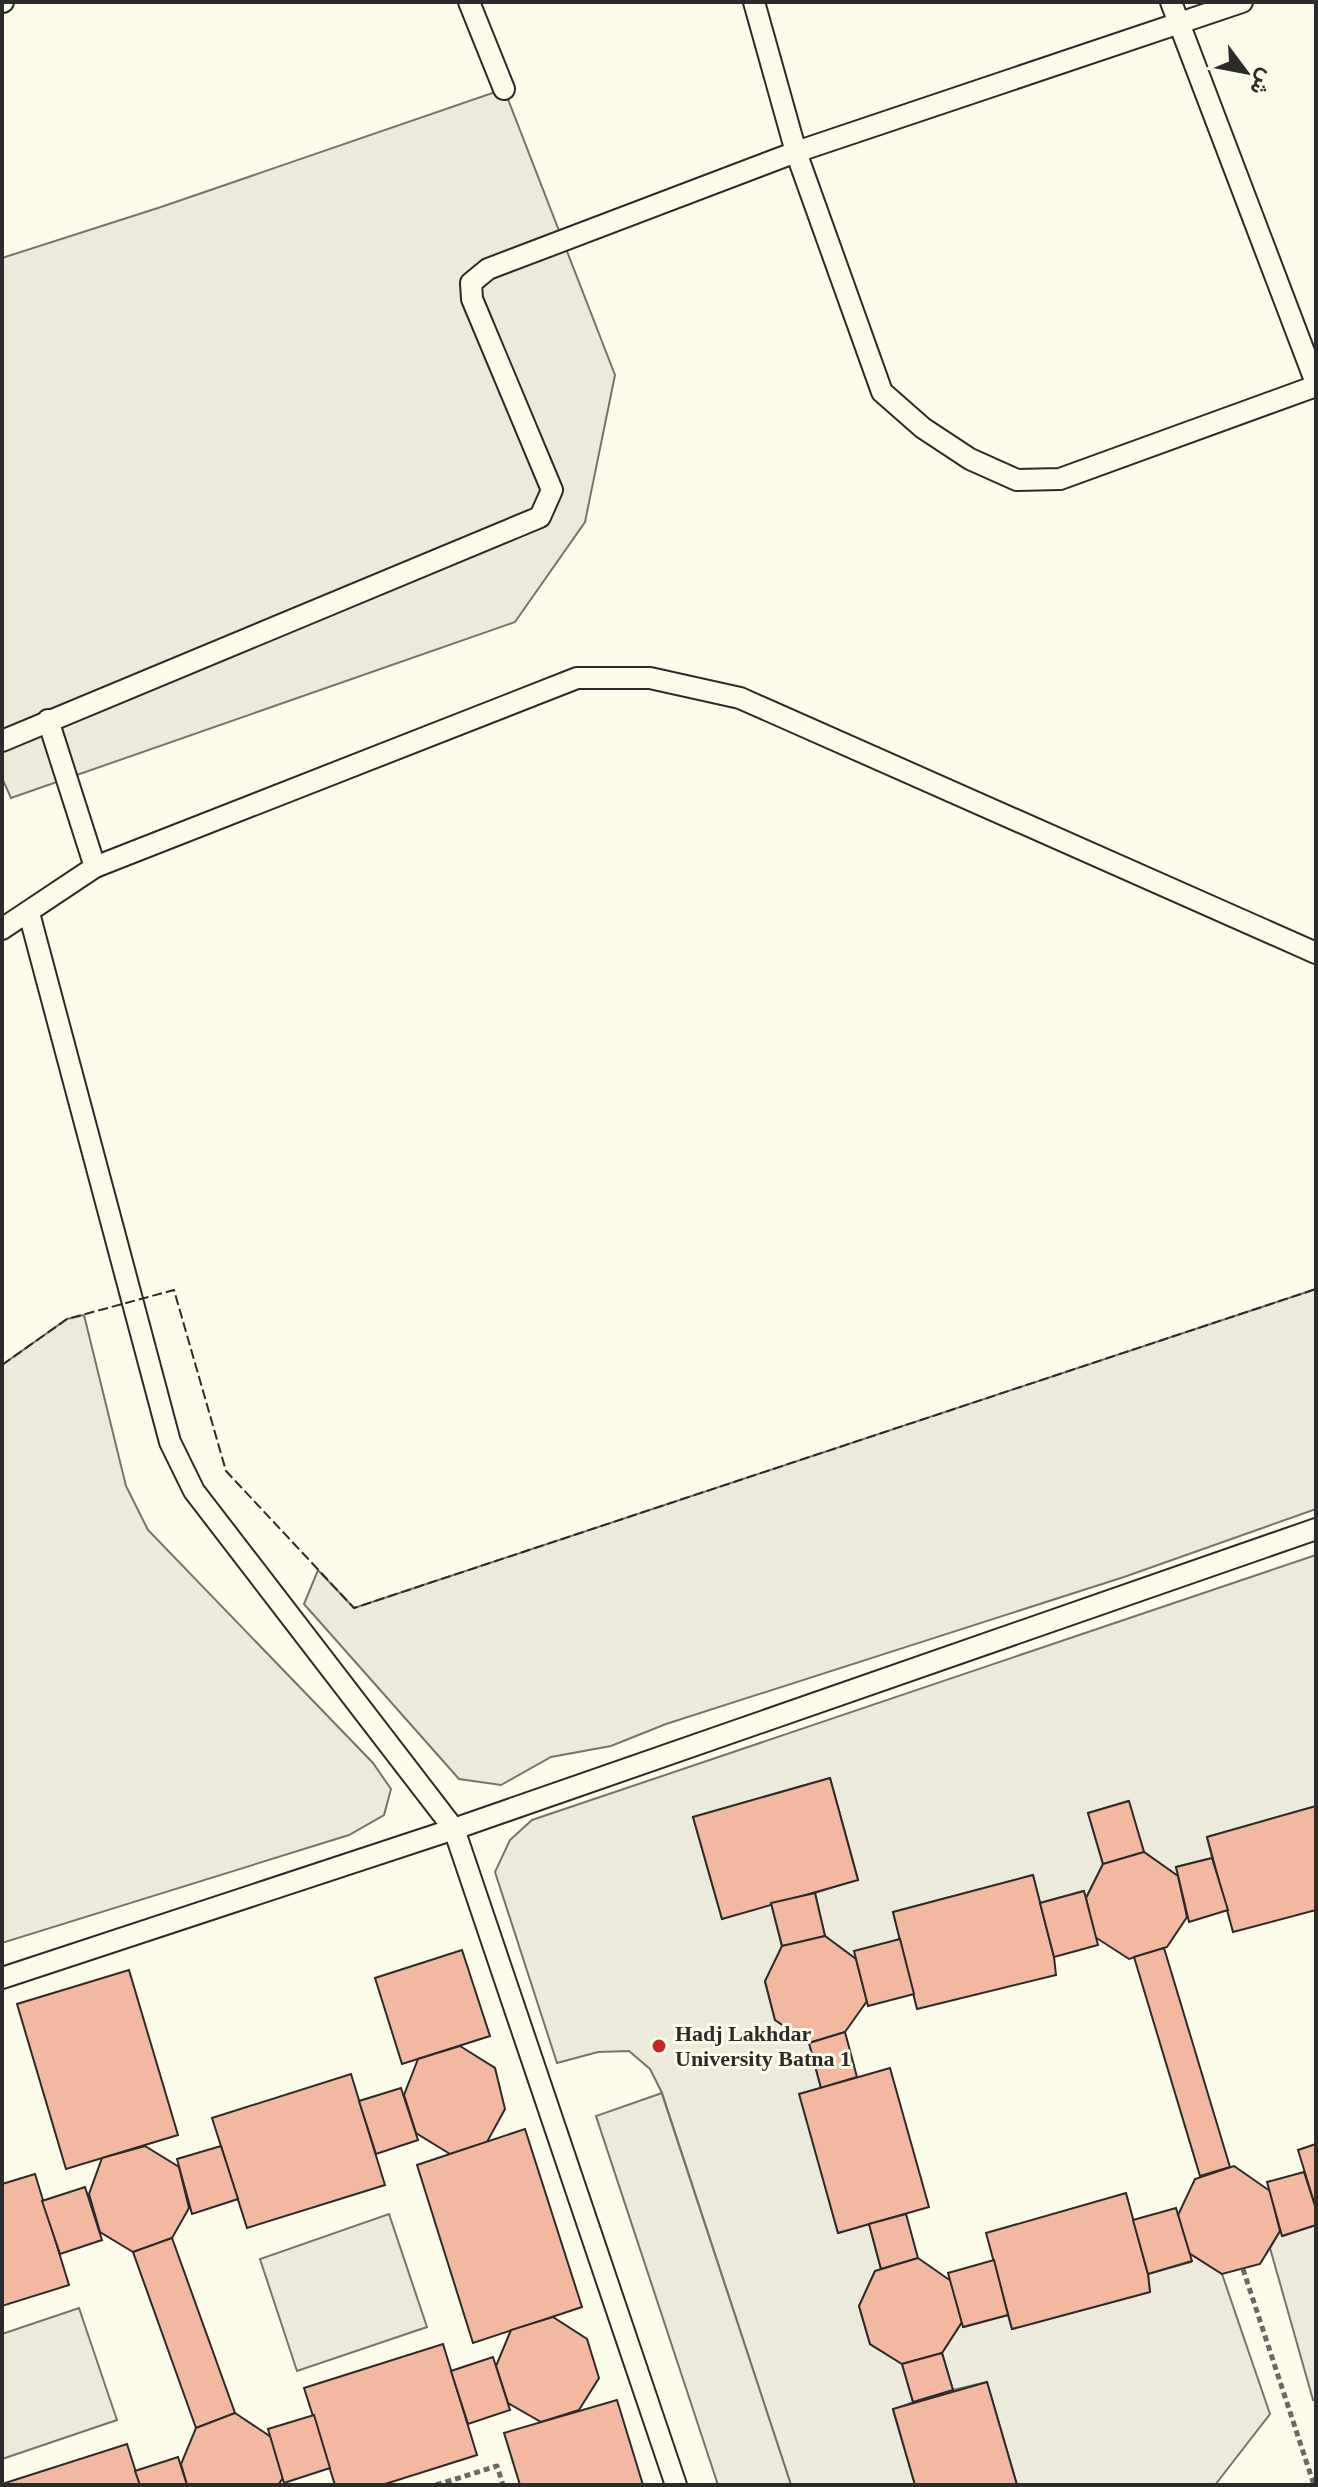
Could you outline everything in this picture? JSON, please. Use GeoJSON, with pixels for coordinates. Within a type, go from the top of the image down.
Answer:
{"type":"FeatureCollection","features":[{"type":"Feature","properties":{"kind":"lane"},"geometry":{"type":"LineString","coordinates":[[469,2],[504,89]]}},
{"type":"Feature","properties":{"kind":"lane"},"geometry":{"type":"LineString","coordinates":[[754,2],[796,152],[882,392],[923,428],[981,464],[1017,480],[1060,479],[1316,385],[1171,2]]}},
{"type":"Feature","properties":{"kind":"lane"},"geometry":{"type":"LineString","coordinates":[[2,741],[540,517],[552,490],[472,299],[471,283],[488,269],[796,152],[1242,2]]}},
{"type":"Feature","properties":{"kind":"lane"},"geometry":{"type":"LineString","coordinates":[[2,929],[95,867],[577,678],[650,678],[740,698],[1316,953]]}},
{"type":"Feature","properties":{"kind":"lane"},"geometry":{"type":"LineString","coordinates":[[48,720],[95,867]]}},
{"type":"Feature","properties":{"kind":"lane"},"geometry":{"type":"LineString","coordinates":[[29,913],[170,1442],[194,1491],[454,1829],[676,2485]]}},
{"type":"Feature","properties":{"kind":"lane"},"geometry":{"type":"LineString","coordinates":[[2,1978],[454,1829],[1316,1529]]}},
{"type":"Feature","properties":{"kind":"path"},"geometry":{"type":"LineString","coordinates":[[1243,2269],[1314,2485]]}},
{"type":"Feature","properties":{"kind":"path"},"geometry":{"type":"LineString","coordinates":[[436,2485],[497,2466],[503,2485]]}},
{"type":"Feature","properties":{"kind":"shaded area"},"geometry":{"type":"Polygon","coordinates":[[[504,89],[615,375],[585,522],[515,622],[11,798],[2,778],[2,258],[504,89]]]}},
{"type":"Feature","properties":{"kind":"shaded area"},"geometry":{"type":"Polygon","coordinates":[[[1316,1289],[1316,1509],[1124,1577],[666,1724],[611,1746],[551,1757],[501,1785],[459,1779],[304,1604],[318,1570],[354,1608],[1316,1289]]]}},
{"type":"Feature","properties":{"kind":"shaded area"},"geometry":{"type":"Polygon","coordinates":[[[84,1315],[126,1486],[148,1530],[373,1763],[391,1789],[384,1815],[349,1835],[2,1943],[2,1365],[67,1319],[84,1315]]]}},
{"type":"Feature","properties":{"kind":"shaded area"},"geometry":{"type":"Polygon","coordinates":[[[1316,1555],[1316,1806],[1207,1837],[1212,1858],[1176,1867],[1178,1876],[1144,1852],[1128,1801],[1088,1813],[1103,1864],[1086,1898],[1083,1891],[1040,1903],[1033,1875],[893,1912],[900,1939],[856,1959],[825,1936],[815,1893],[858,1879],[830,1778],[693,1817],[722,1919],[771,1903],[782,1946],[765,1982],[775,2020],[809,2043],[821,2088],[800,2094],[838,2233],[869,2224],[881,2269],[875,2271],[859,2306],[870,2344],[902,2364],[913,2402],[893,2410],[915,2485],[791,2485],[662,2093],[650,2069],[629,2051],[598,2052],[557,2063],[495,1872],[510,1840],[532,1820],[1316,1555]]]}},
{"type":"Feature","properties":{"kind":"shaded area"},"geometry":{"type":"Polygon","coordinates":[[[662,2093],[791,2485],[718,2485],[596,2116],[662,2093]]]}},
{"type":"Feature","properties":{"kind":"shaded area"},"geometry":{"type":"Polygon","coordinates":[[[389,2214],[427,2327],[297,2371],[260,2259],[389,2214]]]}},
{"type":"Feature","properties":{"kind":"shaded area"},"geometry":{"type":"Polygon","coordinates":[[[1316,2225],[1316,2401],[1313,2400],[1270,2248],[1280,2231],[1283,2236],[1316,2225]]]}},
{"type":"Feature","properties":{"kind":"shaded area"},"geometry":{"type":"Polygon","coordinates":[[[1189,2253],[1222,2274],[1270,2414],[1215,2485],[1017,2485],[987,2382],[953,2390],[942,2353],[962,2322],[964,2327],[1008,2315],[1012,2329],[1150,2292],[1148,2274],[1191,2262],[1189,2253]]]}},
{"type":"Feature","properties":{"kind":"shaded area"},"geometry":{"type":"Polygon","coordinates":[[[79,2308],[117,2420],[2,2459],[2,2334],[79,2308]]]}},
{"type":"Feature","properties":{"kind":"building"},"geometry":{"type":"Polygon","coordinates":[[[830,1778],[858,1880],[722,1919],[693,1817],[830,1778]]]}},
{"type":"Feature","properties":{"kind":"building"},"geometry":{"type":"Polygon","coordinates":[[[1129,1801],[1144,1852],[1103,1864],[1088,1813],[1129,1801]]]}},
{"type":"Feature","properties":{"kind":"building"},"geometry":{"type":"Polygon","coordinates":[[[1316,1806],[1316,1910],[1233,1932],[1207,1837],[1316,1806]]]}},
{"type":"Feature","properties":{"kind":"building"},"geometry":{"type":"Polygon","coordinates":[[[1144,1852],[1178,1876],[1187,1917],[1167,1947],[1129,1959],[1095,1937],[1086,1898],[1103,1864],[1144,1852]]]}},
{"type":"Feature","properties":{"kind":"building"},"geometry":{"type":"Polygon","coordinates":[[[1212,1858],[1228,1910],[1189,1922],[1176,1867],[1212,1858]]]}},
{"type":"Feature","properties":{"kind":"building"},"geometry":{"type":"Polygon","coordinates":[[[1033,1875],[1056,1975],[917,2009],[893,1912],[1033,1875]]]}},
{"type":"Feature","properties":{"kind":"building"},"geometry":{"type":"Polygon","coordinates":[[[1084,1891],[1098,1945],[1054,1957],[1040,1903],[1084,1891]]]}},
{"type":"Feature","properties":{"kind":"building"},"geometry":{"type":"Polygon","coordinates":[[[815,1893],[825,1936],[782,1946],[771,1903],[815,1893]]]}},
{"type":"Feature","properties":{"kind":"building"},"geometry":{"type":"Polygon","coordinates":[[[825,1936],[856,1959],[867,2001],[845,2032],[809,2043],[775,2020],[765,1981],[782,1946],[825,1936]]]}},
{"type":"Feature","properties":{"kind":"building"},"geometry":{"type":"Polygon","coordinates":[[[900,1939],[914,1994],[868,2006],[854,1951],[900,1939]]]}},
{"type":"Feature","properties":{"kind":"building"},"geometry":{"type":"Polygon","coordinates":[[[1164,1948],[1230,2167],[1200,2176],[1134,1957],[1164,1948]]]}},
{"type":"Feature","properties":{"kind":"building"},"geometry":{"type":"Polygon","coordinates":[[[462,1950],[490,2036],[402,2064],[375,1978],[462,1950]]]}},
{"type":"Feature","properties":{"kind":"building"},"geometry":{"type":"Polygon","coordinates":[[[129,1970],[178,2135],[66,2169],[17,2004],[129,1970]]]}},
{"type":"Feature","properties":{"kind":"building"},"geometry":{"type":"Polygon","coordinates":[[[845,2032],[857,2077],[821,2088],[809,2043],[845,2032]]]}},
{"type":"Feature","properties":{"kind":"building"},"geometry":{"type":"Polygon","coordinates":[[[460,2046],[495,2068],[505,2109],[487,2142],[450,2154],[416,2133],[404,2095],[418,2059],[460,2046]]]}},
{"type":"Feature","properties":{"kind":"building"},"geometry":{"type":"Polygon","coordinates":[[[890,2068],[929,2207],[838,2233],[799,2094],[890,2068]]]}},
{"type":"Feature","properties":{"kind":"building"},"geometry":{"type":"Polygon","coordinates":[[[351,2074],[385,2185],[247,2228],[212,2118],[351,2074]]]}},
{"type":"Feature","properties":{"kind":"building"},"geometry":{"type":"Polygon","coordinates":[[[401,2088],[418,2140],[376,2154],[359,2101],[401,2088]]]}},
{"type":"Feature","properties":{"kind":"building"},"geometry":{"type":"Polygon","coordinates":[[[525,2129],[582,2307],[473,2343],[417,2165],[525,2129]]]}},
{"type":"Feature","properties":{"kind":"building"},"geometry":{"type":"Polygon","coordinates":[[[1316,2144],[1316,2209],[1298,2150],[1316,2144]]]}},
{"type":"Feature","properties":{"kind":"building"},"geometry":{"type":"Polygon","coordinates":[[[145,2146],[179,2167],[189,2208],[172,2238],[133,2252],[100,2232],[89,2194],[102,2158],[145,2146]]]}},
{"type":"Feature","properties":{"kind":"building"},"geometry":{"type":"Polygon","coordinates":[[[221,2146],[238,2199],[192,2214],[177,2159],[221,2146]]]}},
{"type":"Feature","properties":{"kind":"building"},"geometry":{"type":"Polygon","coordinates":[[[1234,2166],[1270,2191],[1280,2231],[1260,2264],[1222,2274],[1189,2253],[1178,2215],[1195,2179],[1234,2166]]]}},
{"type":"Feature","properties":{"kind":"building"},"geometry":{"type":"Polygon","coordinates":[[[1304,2172],[1316,2209],[1316,2225],[1282,2236],[1267,2182],[1304,2172]]]}},
{"type":"Feature","properties":{"kind":"building"},"geometry":{"type":"Polygon","coordinates":[[[35,2174],[69,2285],[2,2306],[2,2184],[35,2174]]]}},
{"type":"Feature","properties":{"kind":"building"},"geometry":{"type":"Polygon","coordinates":[[[85,2187],[102,2240],[60,2254],[42,2201],[85,2187]]]}},
{"type":"Feature","properties":{"kind":"building"},"geometry":{"type":"Polygon","coordinates":[[[1126,2193],[1150,2292],[1012,2329],[986,2233],[1126,2193]]]}},
{"type":"Feature","properties":{"kind":"building"},"geometry":{"type":"Polygon","coordinates":[[[1176,2208],[1192,2261],[1148,2274],[1133,2220],[1176,2208]]]}},
{"type":"Feature","properties":{"kind":"building"},"geometry":{"type":"Polygon","coordinates":[[[906,2214],[918,2258],[881,2269],[869,2224],[906,2214]]]}},
{"type":"Feature","properties":{"kind":"building"},"geometry":{"type":"Polygon","coordinates":[[[172,2238],[235,2413],[196,2428],[133,2252],[172,2238]]]}},
{"type":"Feature","properties":{"kind":"building"},"geometry":{"type":"Polygon","coordinates":[[[918,2258],[951,2281],[962,2322],[942,2353],[902,2364],[870,2344],[859,2306],[875,2271],[918,2258]]]}},
{"type":"Feature","properties":{"kind":"building"},"geometry":{"type":"Polygon","coordinates":[[[994,2260],[1008,2315],[963,2327],[948,2273],[994,2260]]]}},
{"type":"Feature","properties":{"kind":"building"},"geometry":{"type":"Polygon","coordinates":[[[553,2317],[587,2339],[599,2378],[579,2410],[541,2422],[508,2403],[496,2366],[511,2330],[553,2317]]]}},
{"type":"Feature","properties":{"kind":"building"},"geometry":{"type":"Polygon","coordinates":[[[443,2344],[477,2455],[382,2485],[335,2485],[304,2388],[443,2344]]]}},
{"type":"Feature","properties":{"kind":"building"},"geometry":{"type":"Polygon","coordinates":[[[942,2353],[953,2390],[913,2402],[902,2364],[942,2353]]]}},
{"type":"Feature","properties":{"kind":"building"},"geometry":{"type":"Polygon","coordinates":[[[493,2357],[510,2410],[468,2424],[451,2371],[493,2357]]]}},
{"type":"Feature","properties":{"kind":"building"},"geometry":{"type":"Polygon","coordinates":[[[987,2382],[1017,2485],[915,2485],[893,2409],[987,2382]]]}},
{"type":"Feature","properties":{"kind":"building"},"geometry":{"type":"Polygon","coordinates":[[[617,2400],[643,2485],[520,2485],[504,2433],[617,2400]]]}},
{"type":"Feature","properties":{"kind":"building"},"geometry":{"type":"Polygon","coordinates":[[[235,2413],[271,2437],[283,2478],[278,2485],[187,2485],[181,2464],[196,2428],[235,2413]]]}},
{"type":"Feature","properties":{"kind":"building"},"geometry":{"type":"Polygon","coordinates":[[[314,2415],[330,2468],[284,2483],[268,2429],[314,2415]]]}},
{"type":"Feature","properties":{"kind":"building"},"geometry":{"type":"Polygon","coordinates":[[[127,2444],[140,2485],[2,2485],[2,2484],[127,2444]]]}},
{"type":"Feature","properties":{"kind":"building"},"geometry":{"type":"Polygon","coordinates":[[[178,2457],[187,2485],[140,2485],[135,2471],[178,2457]]]}},
{"type":"Feature","properties":{"kind":"fence"},"geometry":{"type":"LineString","coordinates":[[2,1365],[67,1319],[174,1290],[226,1471],[354,1608],[1316,1289]]}},
{"type":"Feature","properties":{"kind":"place","name":"Hadj Lakhdar University Batna 1"},"geometry":{"type":"Point","coordinates":[659,2046]}}]}
